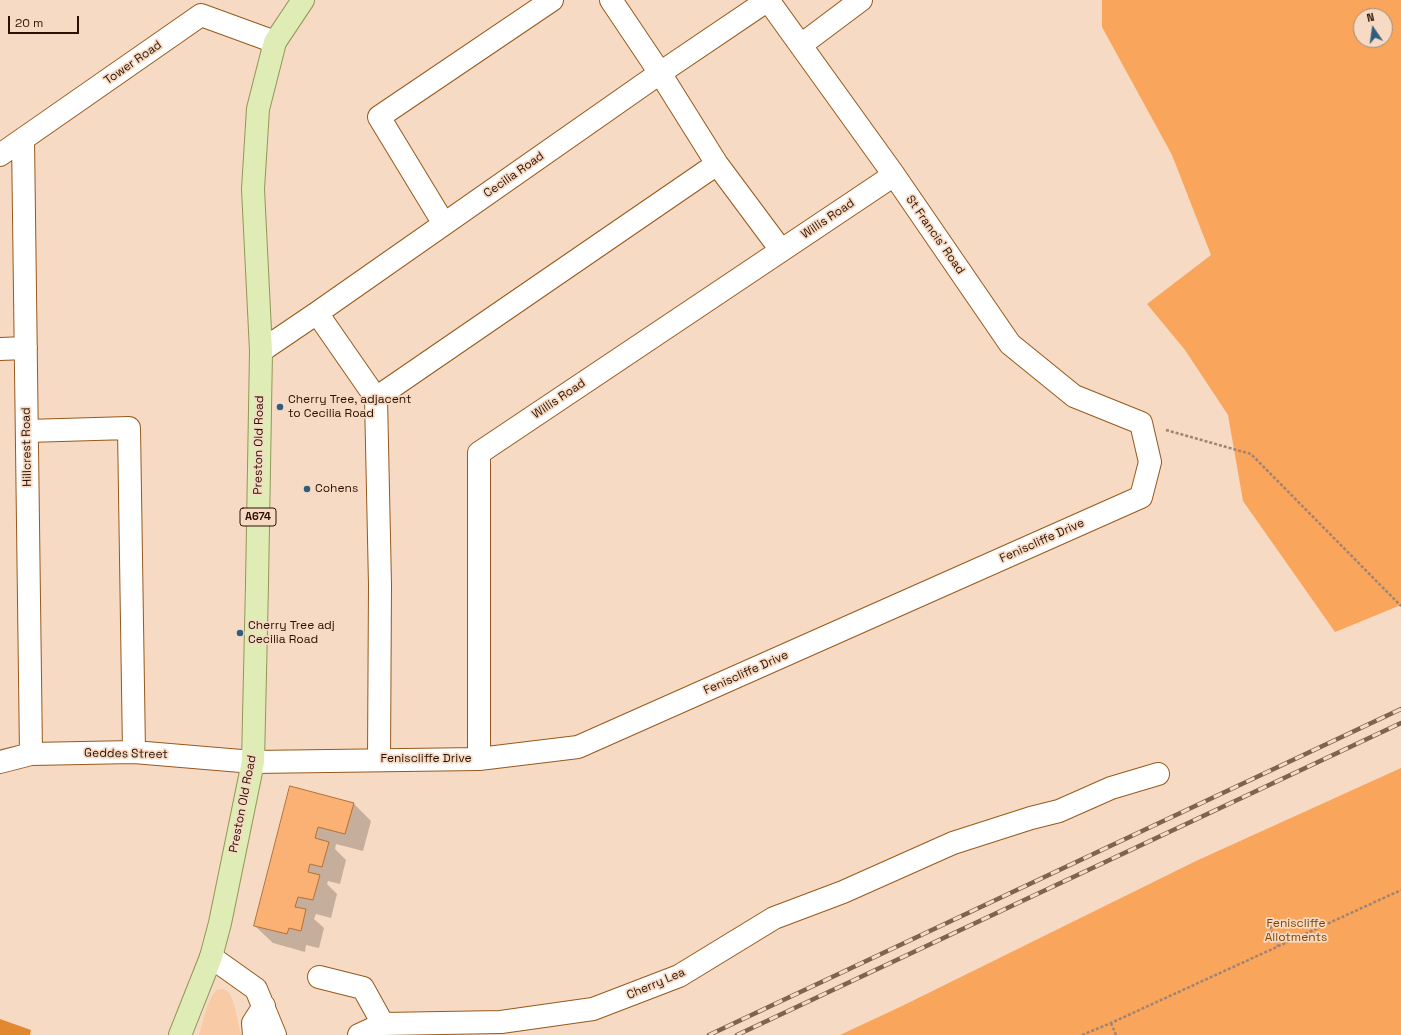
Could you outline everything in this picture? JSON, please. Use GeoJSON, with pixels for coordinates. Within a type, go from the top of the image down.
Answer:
{"type":"FeatureCollection","features":[{"type":"Feature","properties":{"kind":"main road","name":"Preston Old Road"},"geometry":{"type":"LineString","coordinates":[[180,1035],[211,957],[220,923],[253,762],[258,584],[261,350],[253,189],[258,109],[275,42],[303,0]]}},
{"type":"Feature","properties":{"kind":"street"},"geometry":{"type":"LineString","coordinates":[[444,224],[379,117],[552,0]]}},
{"type":"Feature","properties":{"kind":"street"},"geometry":{"type":"LineString","coordinates":[[611,0],[660,73],[717,164],[781,250]]}},
{"type":"Feature","properties":{"kind":"street","name":"Cecilia Road"},"geometry":{"type":"LineString","coordinates":[[261,350],[317,313],[660,73],[768,0]]}},
{"type":"Feature","properties":{"kind":"street","name":"St Francis' Road"},"geometry":{"type":"LineString","coordinates":[[768,0],[894,175],[1010,344],[1074,396],[1141,423]]}},
{"type":"Feature","properties":{"kind":"street"},"geometry":{"type":"LineString","coordinates":[[801,46],[861,0]]}},
{"type":"Feature","properties":{"kind":"street","name":"Tower Road"},"geometry":{"type":"LineString","coordinates":[[0,155],[201,15],[275,42]]}},
{"type":"Feature","properties":{"kind":"street","name":"Hillcrest Road"},"geometry":{"type":"LineString","coordinates":[[23,139],[32,754]]}},
{"type":"Feature","properties":{"kind":"street"},"geometry":{"type":"LineString","coordinates":[[376,398],[717,164]]}},
{"type":"Feature","properties":{"kind":"street","name":"Willis Road"},"geometry":{"type":"LineString","coordinates":[[479,759],[479,453],[894,175]]}},
{"type":"Feature","properties":{"kind":"street"},"geometry":{"type":"LineString","coordinates":[[317,313],[376,398],[380,585],[379,760]]}},
{"type":"Feature","properties":{"kind":"street"},"geometry":{"type":"LineString","coordinates":[[0,349],[26,348]]}},
{"type":"Feature","properties":{"kind":"street","name":"Feniscliffe Drive"},"geometry":{"type":"LineString","coordinates":[[253,762],[479,759],[578,747],[1142,497],[1150,462],[1141,423]]}},
{"type":"Feature","properties":{"kind":"street"},"geometry":{"type":"LineString","coordinates":[[27,431],[129,428],[134,752]]}},
{"type":"Feature","properties":{"kind":"street","name":"Geddes Street"},"geometry":{"type":"LineString","coordinates":[[0,762],[32,754],[134,752],[253,762]]}},
{"type":"Feature","properties":{"kind":"street","name":"Cherry Lea"},"geometry":{"type":"LineString","coordinates":[[359,1035],[383,1024],[501,1022],[593,1009],[679,976],[774,918],[843,892],[953,843],[1031,818],[1059,811],[1111,788],[1158,774]]}},
{"type":"Feature","properties":{"kind":"street"},"geometry":{"type":"LineString","coordinates":[[211,957],[256,989],[276,1035]]}},
{"type":"Feature","properties":{"kind":"street"},"geometry":{"type":"LineString","coordinates":[[318,977],[363,988],[383,1024]]}},
{"type":"Feature","properties":{"kind":"street"},"geometry":{"type":"LineString","coordinates":[[254,1035],[254,1023],[264,1006]]}},
{"type":"Feature","properties":{"kind":"path"},"geometry":{"type":"LineString","coordinates":[[1141,423],[1251,454],[1401,606]]}},
{"type":"Feature","properties":{"kind":"path"},"geometry":{"type":"LineString","coordinates":[[1082,1035],[1401,890]]}},
{"type":"Feature","properties":{"kind":"path"},"geometry":{"type":"LineString","coordinates":[[1270,926],[1278,946]]}},
{"type":"Feature","properties":{"kind":"path"},"geometry":{"type":"LineString","coordinates":[[1111,1023],[1116,1035]]}},
{"type":"Feature","properties":{"kind":"shaded area"},"geometry":{"type":"Polygon","coordinates":[[[223,989],[229,992],[234,1004],[241,1035],[199,1035],[207,1006],[212,996],[216,990],[223,989]]]}},
{"type":"Feature","properties":{"kind":"shaded area"},"geometry":{"type":"Polygon","coordinates":[[[0,1019],[31,1030],[30,1035],[0,1035],[0,1019]]]}},
{"type":"Feature","properties":{"kind":"green space"},"geometry":{"type":"Polygon","coordinates":[[[1102,0],[1401,0],[1401,605],[1335,632],[1243,501],[1228,415],[1185,350],[1147,304],[1211,255],[1172,155],[1102,27],[1102,0]]]}},
{"type":"Feature","properties":{"kind":"green space","name":"Feniscliffe Allotments"},"geometry":{"type":"Polygon","coordinates":[[[1401,768],[1401,1035],[840,1035],[1196,861],[1401,768]]]}},
{"type":"Feature","properties":{"kind":"building"},"geometry":{"type":"Polygon","coordinates":[[[290,786],[354,803],[345,834],[318,827],[315,838],[329,842],[322,867],[310,864],[308,872],[320,875],[313,900],[298,897],[295,907],[306,909],[301,931],[289,928],[287,934],[254,926],[290,786]]]}},
{"type":"Feature","properties":{"kind":"railway"},"geometry":{"type":"LineString","coordinates":[[709,1035],[1401,709]]}},
{"type":"Feature","properties":{"kind":"railway"},"geometry":{"type":"LineString","coordinates":[[737,1035],[1401,723]]}},
{"type":"Feature","properties":{"kind":"place","name":"Cherry Tree, adjacent to Cecilia Road"},"geometry":{"type":"Point","coordinates":[280,407]}},
{"type":"Feature","properties":{"kind":"place","name":"Cohens"},"geometry":{"type":"Point","coordinates":[307,489]}},
{"type":"Feature","properties":{"kind":"place","name":"Cherry Tree adj Cecilia Road"},"geometry":{"type":"Point","coordinates":[240,633]}}]}
